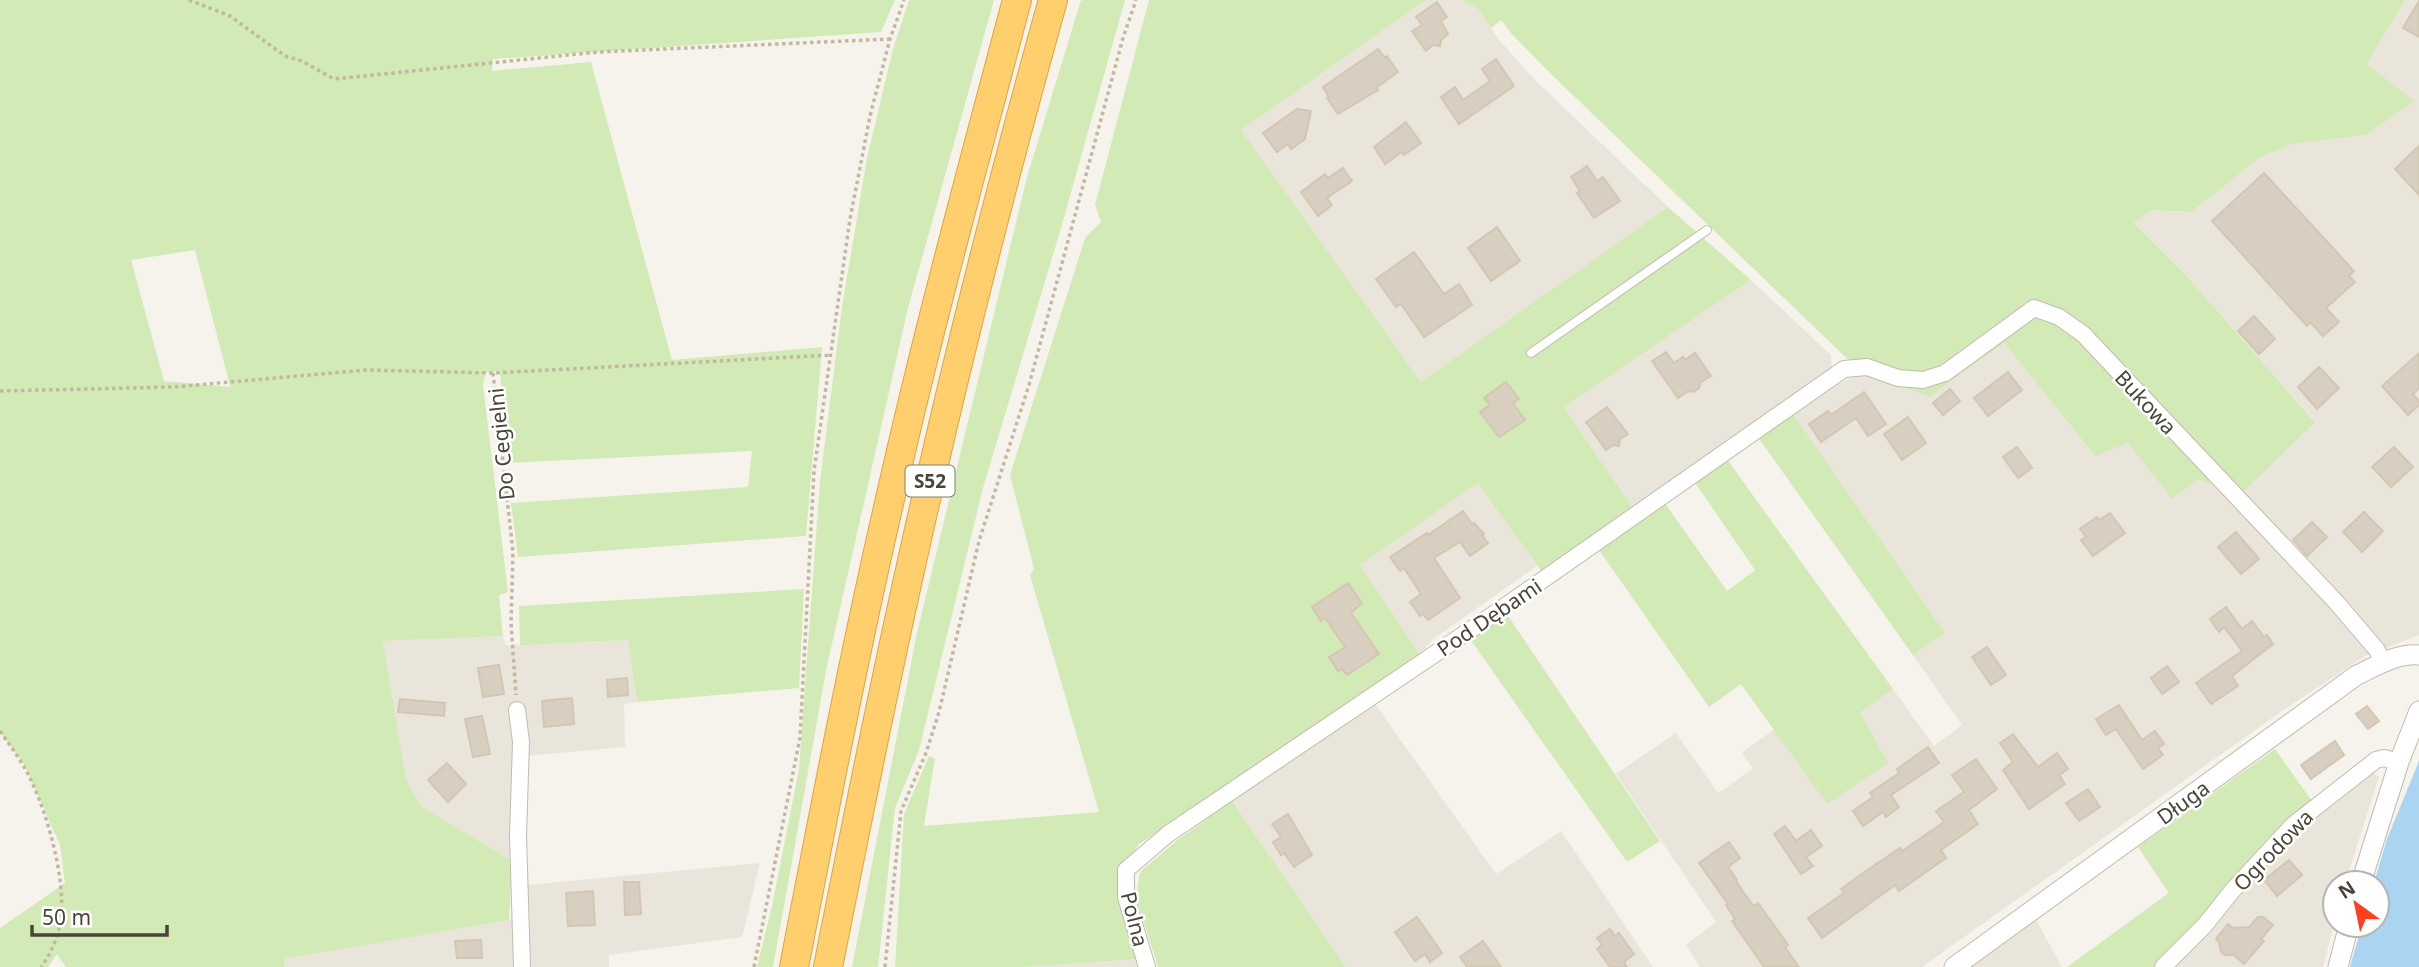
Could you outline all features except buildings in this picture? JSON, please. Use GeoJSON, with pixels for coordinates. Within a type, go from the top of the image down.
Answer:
{"type":"FeatureCollection","features":[{"type":"Feature","properties":{"kind":"highway","name":"S52"},"geometry":{"type":"LineString","coordinates":[[794,967],[830,781],[893,487],[945,268],[1017,0]]}},
{"type":"Feature","properties":{"kind":"highway","name":"S52"},"geometry":{"type":"LineString","coordinates":[[828,967],[929,485],[1018,125],[1053,0]]}},
{"type":"Feature","properties":{"kind":"street","name":"Bukowa"},"geometry":{"type":"LineString","coordinates":[[1854,368],[1867,367],[1898,378],[1923,380],[1945,373],[2034,308],[2059,317],[2083,334],[2337,603],[2376,650],[2382,663]]}},
{"type":"Feature","properties":{"kind":"street","name":"Pod Dębami"},"geometry":{"type":"LineString","coordinates":[[1126,870],[1168,834],[1494,614],[1844,369],[1854,368]]}},
{"type":"Feature","properties":{"kind":"street","name":"Długa"},"geometry":{"type":"LineString","coordinates":[[1954,967],[2357,675],[2404,656],[2419,656]]}},
{"type":"Feature","properties":{"kind":"street"},"geometry":{"type":"LineString","coordinates":[[517,710],[521,742],[518,836],[522,967]]}},
{"type":"Feature","properties":{"kind":"street"},"geometry":{"type":"LineString","coordinates":[[2365,869],[2399,762],[2419,711]]}},
{"type":"Feature","properties":{"kind":"street","name":"Ogrodowa"},"geometry":{"type":"LineString","coordinates":[[2163,967],[2205,925],[2232,891],[2293,825],[2375,760],[2384,758],[2399,762]]}},
{"type":"Feature","properties":{"kind":"street","name":"Polna"},"geometry":{"type":"LineString","coordinates":[[1126,870],[1126,897],[1147,967]]}},
{"type":"Feature","properties":{"kind":"street"},"geometry":{"type":"LineString","coordinates":[[2338,967],[2345,939]]}},
{"type":"Feature","properties":{"kind":"lane"},"geometry":{"type":"LineString","coordinates":[[1531,353],[1707,230]]}},
{"type":"Feature","properties":{"kind":"path"},"geometry":{"type":"LineString","coordinates":[[189,0],[230,16],[285,56],[302,61],[334,79],[598,52],[890,39]]}},
{"type":"Feature","properties":{"kind":"path"},"geometry":{"type":"LineString","coordinates":[[754,967],[800,738],[814,471],[850,219],[870,116],[890,39],[904,0]]}},
{"type":"Feature","properties":{"kind":"path"},"geometry":{"type":"LineString","coordinates":[[885,967],[901,811],[936,723],[979,541],[1032,372],[1123,37],[1136,0]]}},
{"type":"Feature","properties":{"kind":"path"},"geometry":{"type":"LineString","coordinates":[[494,373],[832,355]]}},
{"type":"Feature","properties":{"kind":"path","name":"Do Cegielni"},"geometry":{"type":"LineString","coordinates":[[0,391],[173,387],[366,370],[494,373],[513,552],[511,623],[517,710]]}},
{"type":"Feature","properties":{"kind":"path"},"geometry":{"type":"LineString","coordinates":[[0,731],[24,767],[55,848],[61,922],[49,957],[41,967]]}},
{"type":"Feature","properties":{"kind":"shaded area"},"geometry":{"type":"Polygon","coordinates":[[[1426,0],[1463,0],[1466,4],[1475,5],[1500,41],[1536,81],[1668,207],[1421,382],[1240,130],[1426,0]]]}},
{"type":"Feature","properties":{"kind":"shaded area"},"geometry":{"type":"Polygon","coordinates":[[[2405,0],[2419,0],[2419,635],[2365,656],[2282,711],[1922,967],[1700,967],[1686,945],[1716,922],[1616,774],[1676,733],[1718,793],[1753,769],[1742,752],[1775,729],[1827,804],[1860,713],[1893,689],[1934,746],[1962,725],[1913,655],[1945,633],[1794,415],[1827,389],[1862,373],[1929,397],[2004,343],[2094,455],[2128,443],[2172,498],[2197,479],[2223,489],[2234,501],[2315,421],[2186,275],[2134,223],[2152,210],[2192,212],[2259,158],[2292,144],[2366,135],[2413,101],[2367,64],[2405,0]]]}},
{"type":"Feature","properties":{"kind":"shaded area"},"geometry":{"type":"Polygon","coordinates":[[[1751,280],[1831,355],[1832,371],[1634,510],[1564,407],[1751,280]]]}},
{"type":"Feature","properties":{"kind":"shaded area"},"geometry":{"type":"Polygon","coordinates":[[[1479,482],[1537,566],[1433,639],[1420,655],[1359,565],[1479,482]]]}},
{"type":"Feature","properties":{"kind":"shaded area"},"geometry":{"type":"Polygon","coordinates":[[[503,636],[506,645],[628,640],[637,702],[624,704],[625,747],[514,757],[512,861],[421,806],[406,779],[383,641],[503,636]]]}},
{"type":"Feature","properties":{"kind":"shaded area"},"geometry":{"type":"Polygon","coordinates":[[[1375,704],[1496,874],[1561,831],[1653,967],[1346,967],[1232,801],[1375,704]]]}},
{"type":"Feature","properties":{"kind":"shaded area"},"geometry":{"type":"Polygon","coordinates":[[[2370,771],[2379,777],[2349,869],[2321,869],[2321,939],[2330,939],[2323,967],[2171,967],[2295,829],[2370,771]]]}},
{"type":"Feature","properties":{"kind":"shaded area"},"geometry":{"type":"Polygon","coordinates":[[[760,863],[742,937],[609,955],[609,967],[285,967],[284,959],[524,917],[527,885],[760,863]]]}},
{"type":"Feature","properties":{"kind":"shaded area"},"geometry":{"type":"Polygon","coordinates":[[[2036,920],[2062,967],[1969,967],[2036,920]]]}},
{"type":"Feature","properties":{"kind":"shaded area"},"geometry":{"type":"Polygon","coordinates":[[[1140,959],[1142,967],[1024,967],[1140,959]]]}},
{"type":"Feature","properties":{"kind":"green space"},"geometry":{"type":"Polygon","coordinates":[[[0,0],[895,0],[881,32],[493,59],[492,71],[591,62],[672,360],[822,347],[806,536],[518,557],[511,503],[748,487],[752,451],[506,463],[500,371],[486,372],[483,385],[508,592],[499,595],[503,636],[383,641],[406,779],[421,806],[512,861],[509,920],[284,959],[285,967],[66,967],[57,954],[48,967],[0,967],[0,928],[65,883],[60,845],[25,766],[0,732],[0,0]],[[195,250],[131,260],[164,381],[230,387],[195,250]]]}},
{"type":"Feature","properties":{"kind":"green space"},"geometry":{"type":"Polygon","coordinates":[[[909,0],[994,0],[908,308],[827,666],[773,967],[757,967],[799,769],[820,481],[842,307],[867,158],[893,49],[909,0]]]}},
{"type":"Feature","properties":{"kind":"green space"},"geometry":{"type":"Polygon","coordinates":[[[1081,0],[1125,0],[1061,228],[983,488],[919,750],[895,808],[878,967],[852,967],[917,633],[1027,177],[1081,0]]]}},
{"type":"Feature","properties":{"kind":"green space"},"geometry":{"type":"Polygon","coordinates":[[[1149,0],[1426,0],[1241,130],[1421,382],[1668,207],[1751,280],[1564,407],[1634,510],[1542,572],[1478,483],[1360,565],[1420,655],[1139,844],[1124,866],[1140,959],[1024,967],[895,967],[904,814],[929,756],[935,758],[924,826],[1099,812],[1030,575],[1034,569],[1010,475],[1085,238],[1101,222],[1095,205],[1149,0]]]}},
{"type":"Feature","properties":{"kind":"green space"},"geometry":{"type":"Polygon","coordinates":[[[1463,0],[2405,0],[2367,64],[2414,101],[2366,135],[2292,144],[2259,158],[2192,212],[2152,210],[2134,223],[2186,275],[2315,422],[2234,501],[2223,489],[2197,479],[2172,499],[2128,443],[2095,456],[2004,343],[1929,397],[1862,373],[1550,73],[1501,20],[1491,28],[1475,5],[1466,4],[1463,0]]]}},
{"type":"Feature","properties":{"kind":"green space"},"geometry":{"type":"Polygon","coordinates":[[[1794,415],[1945,633],[1913,655],[1757,436],[1794,415]]]}},
{"type":"Feature","properties":{"kind":"green space"},"geometry":{"type":"Polygon","coordinates":[[[1726,458],[1893,689],[1860,713],[1888,763],[1827,804],[1741,684],[1709,707],[1599,550],[1664,502],[1727,591],[1755,570],[1694,481],[1726,458]]]}},
{"type":"Feature","properties":{"kind":"green space"},"geometry":{"type":"Polygon","coordinates":[[[804,589],[799,688],[637,702],[628,640],[520,645],[519,606],[804,589]]]}},
{"type":"Feature","properties":{"kind":"green space"},"geometry":{"type":"Polygon","coordinates":[[[1506,613],[1660,841],[1627,862],[1470,639],[1506,613]]]}},
{"type":"Feature","properties":{"kind":"green space"},"geometry":{"type":"Polygon","coordinates":[[[2275,749],[2312,801],[2157,967],[2067,967],[2169,893],[2138,847],[2275,749]]]}},
{"type":"Feature","properties":{"kind":"green space"},"geometry":{"type":"Polygon","coordinates":[[[1232,801],[1346,967],[1158,967],[1136,898],[1140,872],[1175,842],[1232,801]]]}},
{"type":"Feature","properties":{"kind":"water"},"geometry":{"type":"Polygon","coordinates":[[[2419,761],[2419,967],[2350,967],[2358,939],[2391,939],[2391,869],[2378,869],[2387,839],[2419,761]]]}}]}
